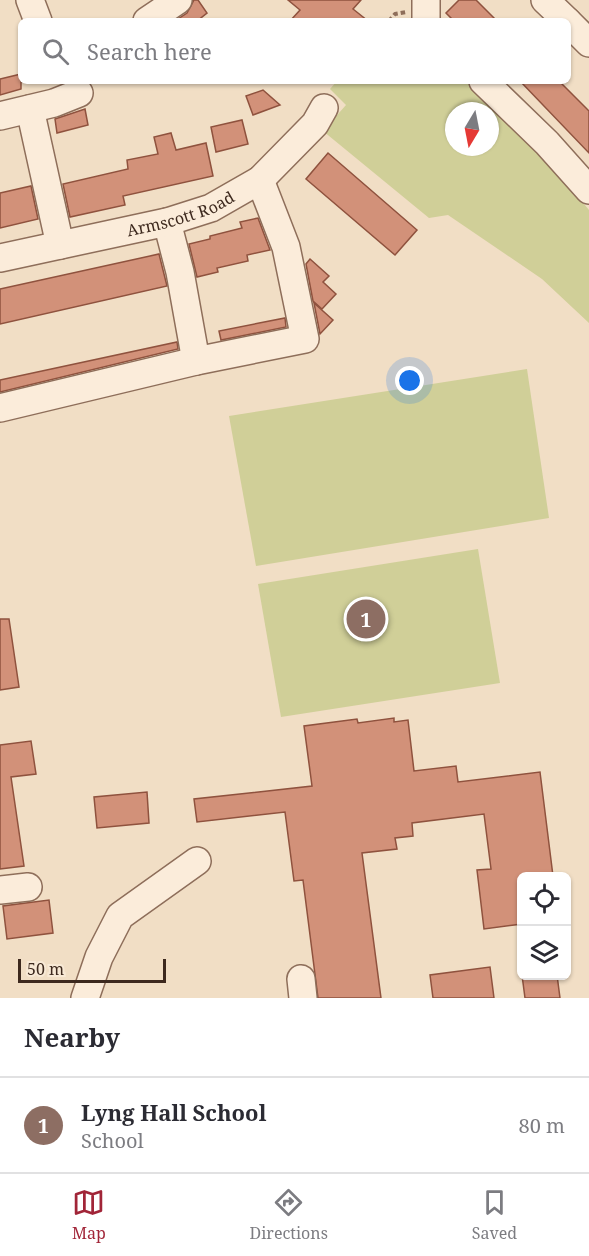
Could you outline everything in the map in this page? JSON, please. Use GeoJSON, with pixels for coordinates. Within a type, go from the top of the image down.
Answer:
{"type":"FeatureCollection","features":[{"type":"Feature","properties":{"kind":"street"},"geometry":{"type":"LineString","coordinates":[[30,0],[37,18]]}},
{"type":"Feature","properties":{"kind":"street"},"geometry":{"type":"LineString","coordinates":[[151,18],[178,0]]}},
{"type":"Feature","properties":{"kind":"street"},"geometry":{"type":"LineString","coordinates":[[545,0],[563,18]]}},
{"type":"Feature","properties":{"kind":"street"},"geometry":{"type":"LineString","coordinates":[[571,26],[589,43]]}},
{"type":"Feature","properties":{"kind":"street"},"geometry":{"type":"LineString","coordinates":[[12,110],[45,91],[52,84]]}},
{"type":"Feature","properties":{"kind":"street"},"geometry":{"type":"LineString","coordinates":[[486,84],[547,143],[589,190]]}},
{"type":"Feature","properties":{"kind":"street"},"geometry":{"type":"LineString","coordinates":[[12,110],[79,93]]}},
{"type":"Feature","properties":{"kind":"street","name":"Armscott Road"},"geometry":{"type":"LineString","coordinates":[[0,258],[167,222],[211,208],[260,180],[315,124],[324,108]]}},
{"type":"Feature","properties":{"kind":"street"},"geometry":{"type":"LineString","coordinates":[[12,110],[60,245]]}},
{"type":"Feature","properties":{"kind":"street"},"geometry":{"type":"LineString","coordinates":[[0,408],[196,361],[305,339],[286,247],[260,180]]}},
{"type":"Feature","properties":{"kind":"street"},"geometry":{"type":"LineString","coordinates":[[167,222],[196,361]]}},
{"type":"Feature","properties":{"kind":"street"},"geometry":{"type":"LineString","coordinates":[[85,998],[99,957],[120,916],[197,861]]}},
{"type":"Feature","properties":{"kind":"street"},"geometry":{"type":"LineString","coordinates":[[0,890],[28,887]]}},
{"type":"Feature","properties":{"kind":"shaded area"},"geometry":{"type":"Polygon","coordinates":[[[334,84],[471,84],[489,102],[445,102],[445,156],[499,156],[499,112],[543,155],[589,210],[589,323],[542,279],[448,215],[429,218],[323,131],[346,105],[330,89],[334,84]]]}},
{"type":"Feature","properties":{"kind":"shaded area"},"geometry":{"type":"Polygon","coordinates":[[[527,369],[549,518],[256,566],[229,416],[527,369]]]}},
{"type":"Feature","properties":{"kind":"shaded area"},"geometry":{"type":"Polygon","coordinates":[[[478,549],[500,683],[281,717],[258,584],[478,549]]]}},
{"type":"Feature","properties":{"kind":"building"},"geometry":{"type":"Polygon","coordinates":[[[194,0],[198,0],[207,13],[201,18],[180,18],[187,13],[194,0]]]}},
{"type":"Feature","properties":{"kind":"building"},"geometry":{"type":"Polygon","coordinates":[[[288,0],[361,0],[353,9],[364,18],[293,18],[300,10],[288,0]]]}},
{"type":"Feature","properties":{"kind":"building"},"geometry":{"type":"Polygon","coordinates":[[[459,0],[476,0],[494,18],[451,18],[446,13],[459,0]]]}},
{"type":"Feature","properties":{"kind":"building"},"geometry":{"type":"Polygon","coordinates":[[[18,75],[18,84],[21,84],[21,89],[0,95],[0,79],[18,75]]]}},
{"type":"Feature","properties":{"kind":"building"},"geometry":{"type":"Polygon","coordinates":[[[523,84],[562,84],[589,111],[589,153],[523,84]]]}},
{"type":"Feature","properties":{"kind":"building"},"geometry":{"type":"Polygon","coordinates":[[[263,90],[280,105],[253,115],[246,96],[263,90]]]}},
{"type":"Feature","properties":{"kind":"building"},"geometry":{"type":"Polygon","coordinates":[[[85,109],[88,125],[57,133],[55,119],[85,109]]]}},
{"type":"Feature","properties":{"kind":"building"},"geometry":{"type":"Polygon","coordinates":[[[242,120],[248,144],[216,152],[211,127],[242,120]]]}},
{"type":"Feature","properties":{"kind":"building"},"geometry":{"type":"Polygon","coordinates":[[[171,133],[176,150],[206,143],[213,176],[123,196],[125,205],[70,217],[63,184],[128,169],[127,160],[158,154],[154,137],[171,133]]]}},
{"type":"Feature","properties":{"kind":"building"},"geometry":{"type":"Polygon","coordinates":[[[328,153],[417,230],[395,255],[306,179],[328,153]]]}},
{"type":"Feature","properties":{"kind":"building"},"geometry":{"type":"Polygon","coordinates":[[[31,186],[38,219],[0,228],[0,193],[31,186]]]}},
{"type":"Feature","properties":{"kind":"building"},"geometry":{"type":"Polygon","coordinates":[[[258,218],[270,250],[247,255],[248,261],[217,268],[218,272],[197,277],[189,244],[242,228],[240,222],[258,218]]]}},
{"type":"Feature","properties":{"kind":"building"},"geometry":{"type":"Polygon","coordinates":[[[159,254],[167,286],[0,324],[0,289],[159,254]]]}},
{"type":"Feature","properties":{"kind":"building"},"geometry":{"type":"Polygon","coordinates":[[[310,259],[329,276],[323,282],[336,294],[322,309],[313,301],[306,264],[310,259]]]}},
{"type":"Feature","properties":{"kind":"building"},"geometry":{"type":"Polygon","coordinates":[[[314,303],[333,320],[320,334],[314,303]]]}},
{"type":"Feature","properties":{"kind":"building"},"geometry":{"type":"Polygon","coordinates":[[[285,318],[286,327],[221,340],[219,331],[285,318]]]}},
{"type":"Feature","properties":{"kind":"building"},"geometry":{"type":"Polygon","coordinates":[[[177,342],[178,349],[0,392],[0,380],[177,342]]]}},
{"type":"Feature","properties":{"kind":"building"},"geometry":{"type":"Polygon","coordinates":[[[0,619],[9,619],[19,687],[0,690],[0,619]]]}},
{"type":"Feature","properties":{"kind":"building"},"geometry":{"type":"Polygon","coordinates":[[[394,718],[394,722],[408,720],[414,771],[456,766],[458,782],[540,772],[552,872],[517,872],[517,925],[484,929],[477,870],[491,869],[484,814],[412,823],[413,836],[395,838],[397,849],[362,853],[381,998],[318,998],[303,880],[294,881],[285,812],[197,822],[194,799],[312,786],[304,726],[357,719],[358,723],[394,718]]]}},
{"type":"Feature","properties":{"kind":"building"},"geometry":{"type":"Polygon","coordinates":[[[31,741],[36,774],[11,777],[24,866],[0,869],[0,745],[31,741]]]}},
{"type":"Feature","properties":{"kind":"building"},"geometry":{"type":"Polygon","coordinates":[[[147,792],[149,823],[97,828],[94,797],[147,792]]]}},
{"type":"Feature","properties":{"kind":"building"},"geometry":{"type":"Polygon","coordinates":[[[49,900],[53,933],[7,939],[3,906],[49,900]]]}},
{"type":"Feature","properties":{"kind":"building"},"geometry":{"type":"Polygon","coordinates":[[[490,967],[494,998],[433,998],[430,975],[490,967]]]}},
{"type":"Feature","properties":{"kind":"building"},"geometry":{"type":"Polygon","coordinates":[[[523,980],[558,980],[560,998],[525,998],[523,980]]]}},
{"type":"Feature","properties":{"kind":"place","name":"Lyng Hall School"},"geometry":{"type":"Point","coordinates":[366,619]}}]}
